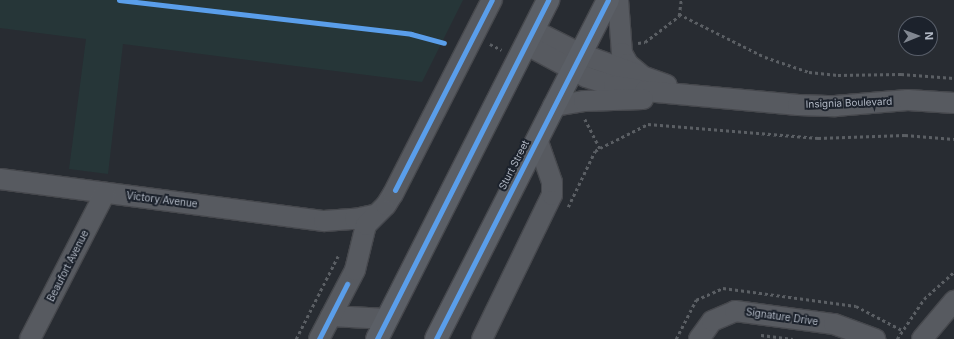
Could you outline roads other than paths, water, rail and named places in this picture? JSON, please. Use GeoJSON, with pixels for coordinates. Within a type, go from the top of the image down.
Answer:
{"type":"FeatureCollection","features":[{"type":"Feature","properties":{"kind":"main road"},"geometry":{"type":"LineString","coordinates":[[377,339],[522,43],[548,0]]}},
{"type":"Feature","properties":{"kind":"main road","name":"Sturt Street"},"geometry":{"type":"LineString","coordinates":[[436,339],[608,0]]}},
{"type":"Feature","properties":{"kind":"street"},"geometry":{"type":"LineString","coordinates":[[319,339],[357,264],[354,238],[364,230],[374,215],[390,200],[476,37],[492,0]]}},
{"type":"Feature","properties":{"kind":"street"},"geometry":{"type":"LineString","coordinates":[[618,0],[622,53],[631,68],[650,80]]}},
{"type":"Feature","properties":{"kind":"street","name":"Insignia Boulevard"},"geometry":{"type":"LineString","coordinates":[[522,43],[577,62],[650,80],[693,94]]}},
{"type":"Feature","properties":{"kind":"street","name":"Insignia Boulevard"},"geometry":{"type":"LineString","coordinates":[[577,62],[586,77],[621,87],[798,105],[835,106],[908,100],[954,103]]}},
{"type":"Feature","properties":{"kind":"street"},"geometry":{"type":"LineString","coordinates":[[553,106],[578,102],[626,100],[693,94]]}},
{"type":"Feature","properties":{"kind":"street","name":"Sturt Street"},"geometry":{"type":"LineString","coordinates":[[482,339],[552,196],[552,182],[537,139]]}},
{"type":"Feature","properties":{"kind":"street","name":"Victory Avenue"},"geometry":{"type":"LineString","coordinates":[[0,179],[324,221],[336,224],[354,238]]}},
{"type":"Feature","properties":{"kind":"street","name":"Beaufort Avenue"},"geometry":{"type":"LineString","coordinates":[[30,339],[105,193]]}},
{"type":"Feature","properties":{"kind":"street","name":"Victory Avenue"},"geometry":{"type":"LineString","coordinates":[[324,221],[355,219],[374,215]]}},
{"type":"Feature","properties":{"kind":"street"},"geometry":{"type":"LineString","coordinates":[[922,339],[954,301]]}},
{"type":"Feature","properties":{"kind":"street","name":"Signature Drive"},"geometry":{"type":"LineString","coordinates":[[699,339],[712,321],[724,313],[736,311],[834,324],[875,339]]}},
{"type":"Feature","properties":{"kind":"street"},"geometry":{"type":"LineString","coordinates":[[331,316],[387,319]]}}]}
